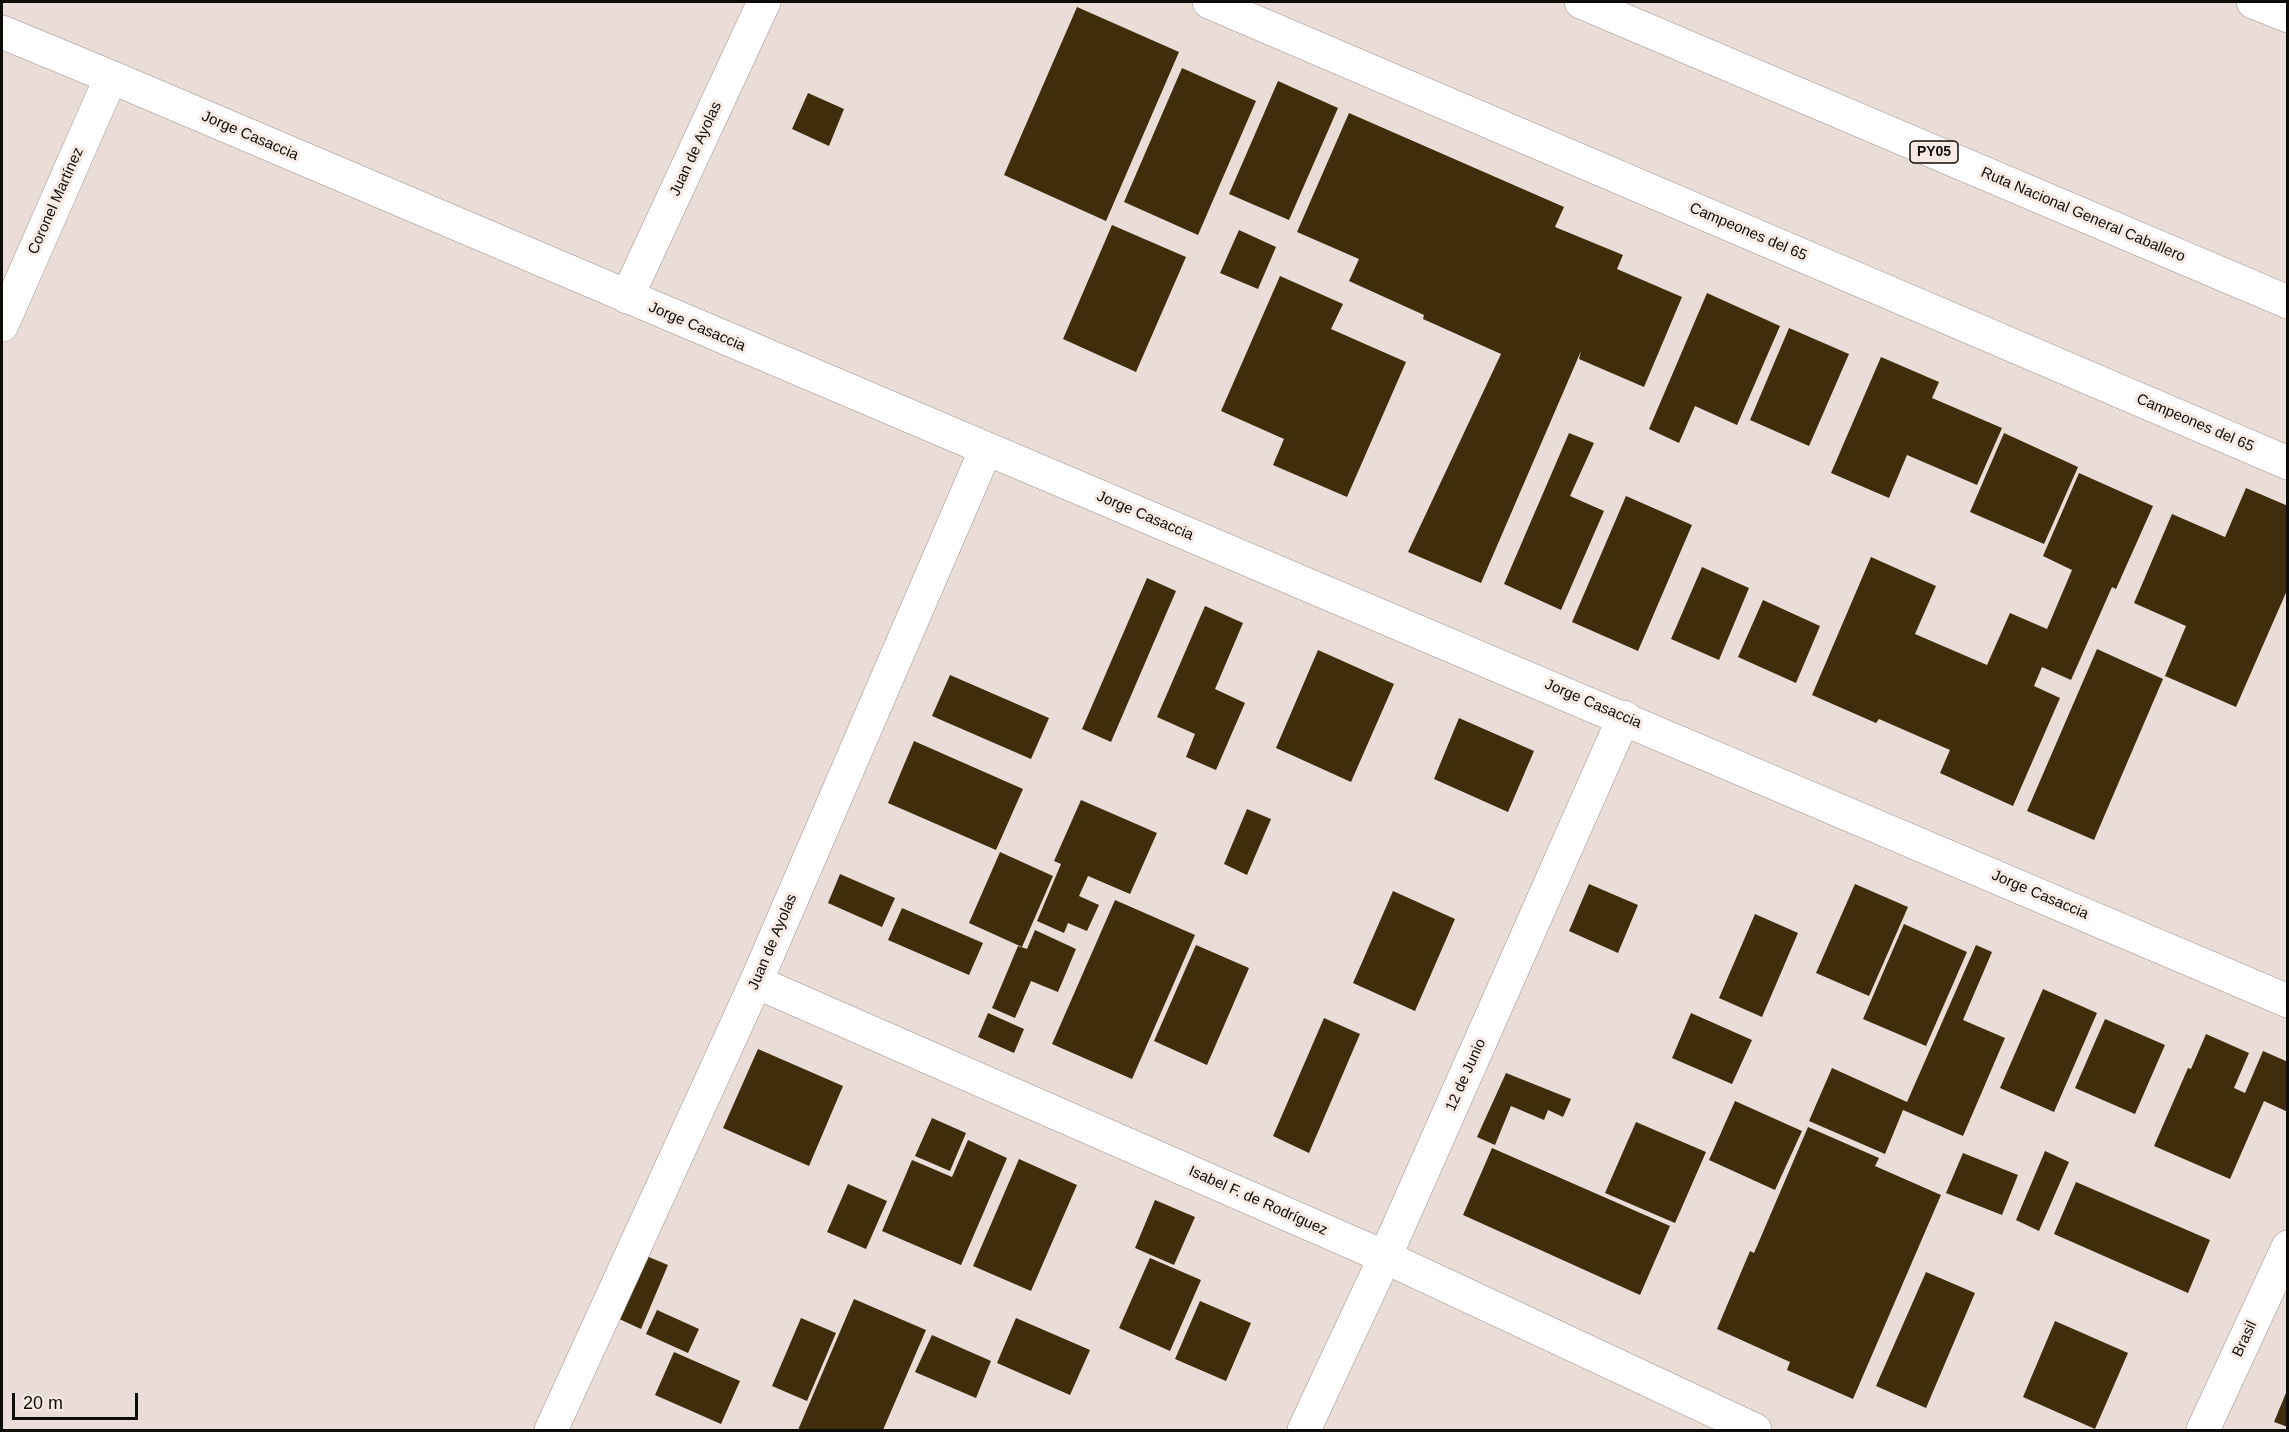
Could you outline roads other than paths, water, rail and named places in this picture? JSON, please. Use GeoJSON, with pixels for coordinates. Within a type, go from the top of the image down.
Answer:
{"type":"FeatureCollection","features":[{"type":"Feature","properties":{"kind":"main road","name":"Juan de Ayolas"},"geometry":{"type":"LineString","coordinates":[[627,297],[764,2]]}},
{"type":"Feature","properties":{"kind":"main road","name":"Campeones del 65"},"geometry":{"type":"LineString","coordinates":[[1209,2],[2288,463]]}},
{"type":"Feature","properties":{"kind":"main road","name":"Ruta Nacional General Caballero"},"geometry":{"type":"LineString","coordinates":[[1581,2],[2288,302]]}},
{"type":"Feature","properties":{"kind":"main road"},"geometry":{"type":"LineString","coordinates":[[2253,2],[2288,16]]}},
{"type":"Feature","properties":{"kind":"main road","name":"Jorge Casaccia"},"geometry":{"type":"LineString","coordinates":[[2,32],[1624,717],[2288,1001]]}},
{"type":"Feature","properties":{"kind":"main road","name":"Coronel Martínez"},"geometry":{"type":"LineString","coordinates":[[2,325],[111,77]]}},
{"type":"Feature","properties":{"kind":"main road","name":"Juan de Ayolas"},"geometry":{"type":"LineString","coordinates":[[551,1431],[756,981],[986,449]]}},
{"type":"Feature","properties":{"kind":"main road","name":"12 de Junio"},"geometry":{"type":"LineString","coordinates":[[1304,1431],[1385,1257],[1624,717]]}},
{"type":"Feature","properties":{"kind":"main road","name":"Isabel F. de Rodríguez"},"geometry":{"type":"LineString","coordinates":[[756,981],[1385,1257],[1755,1431]]}},
{"type":"Feature","properties":{"kind":"main road","name":"Brasil"},"geometry":{"type":"LineString","coordinates":[[2203,1431],[2288,1246]]}}]}
